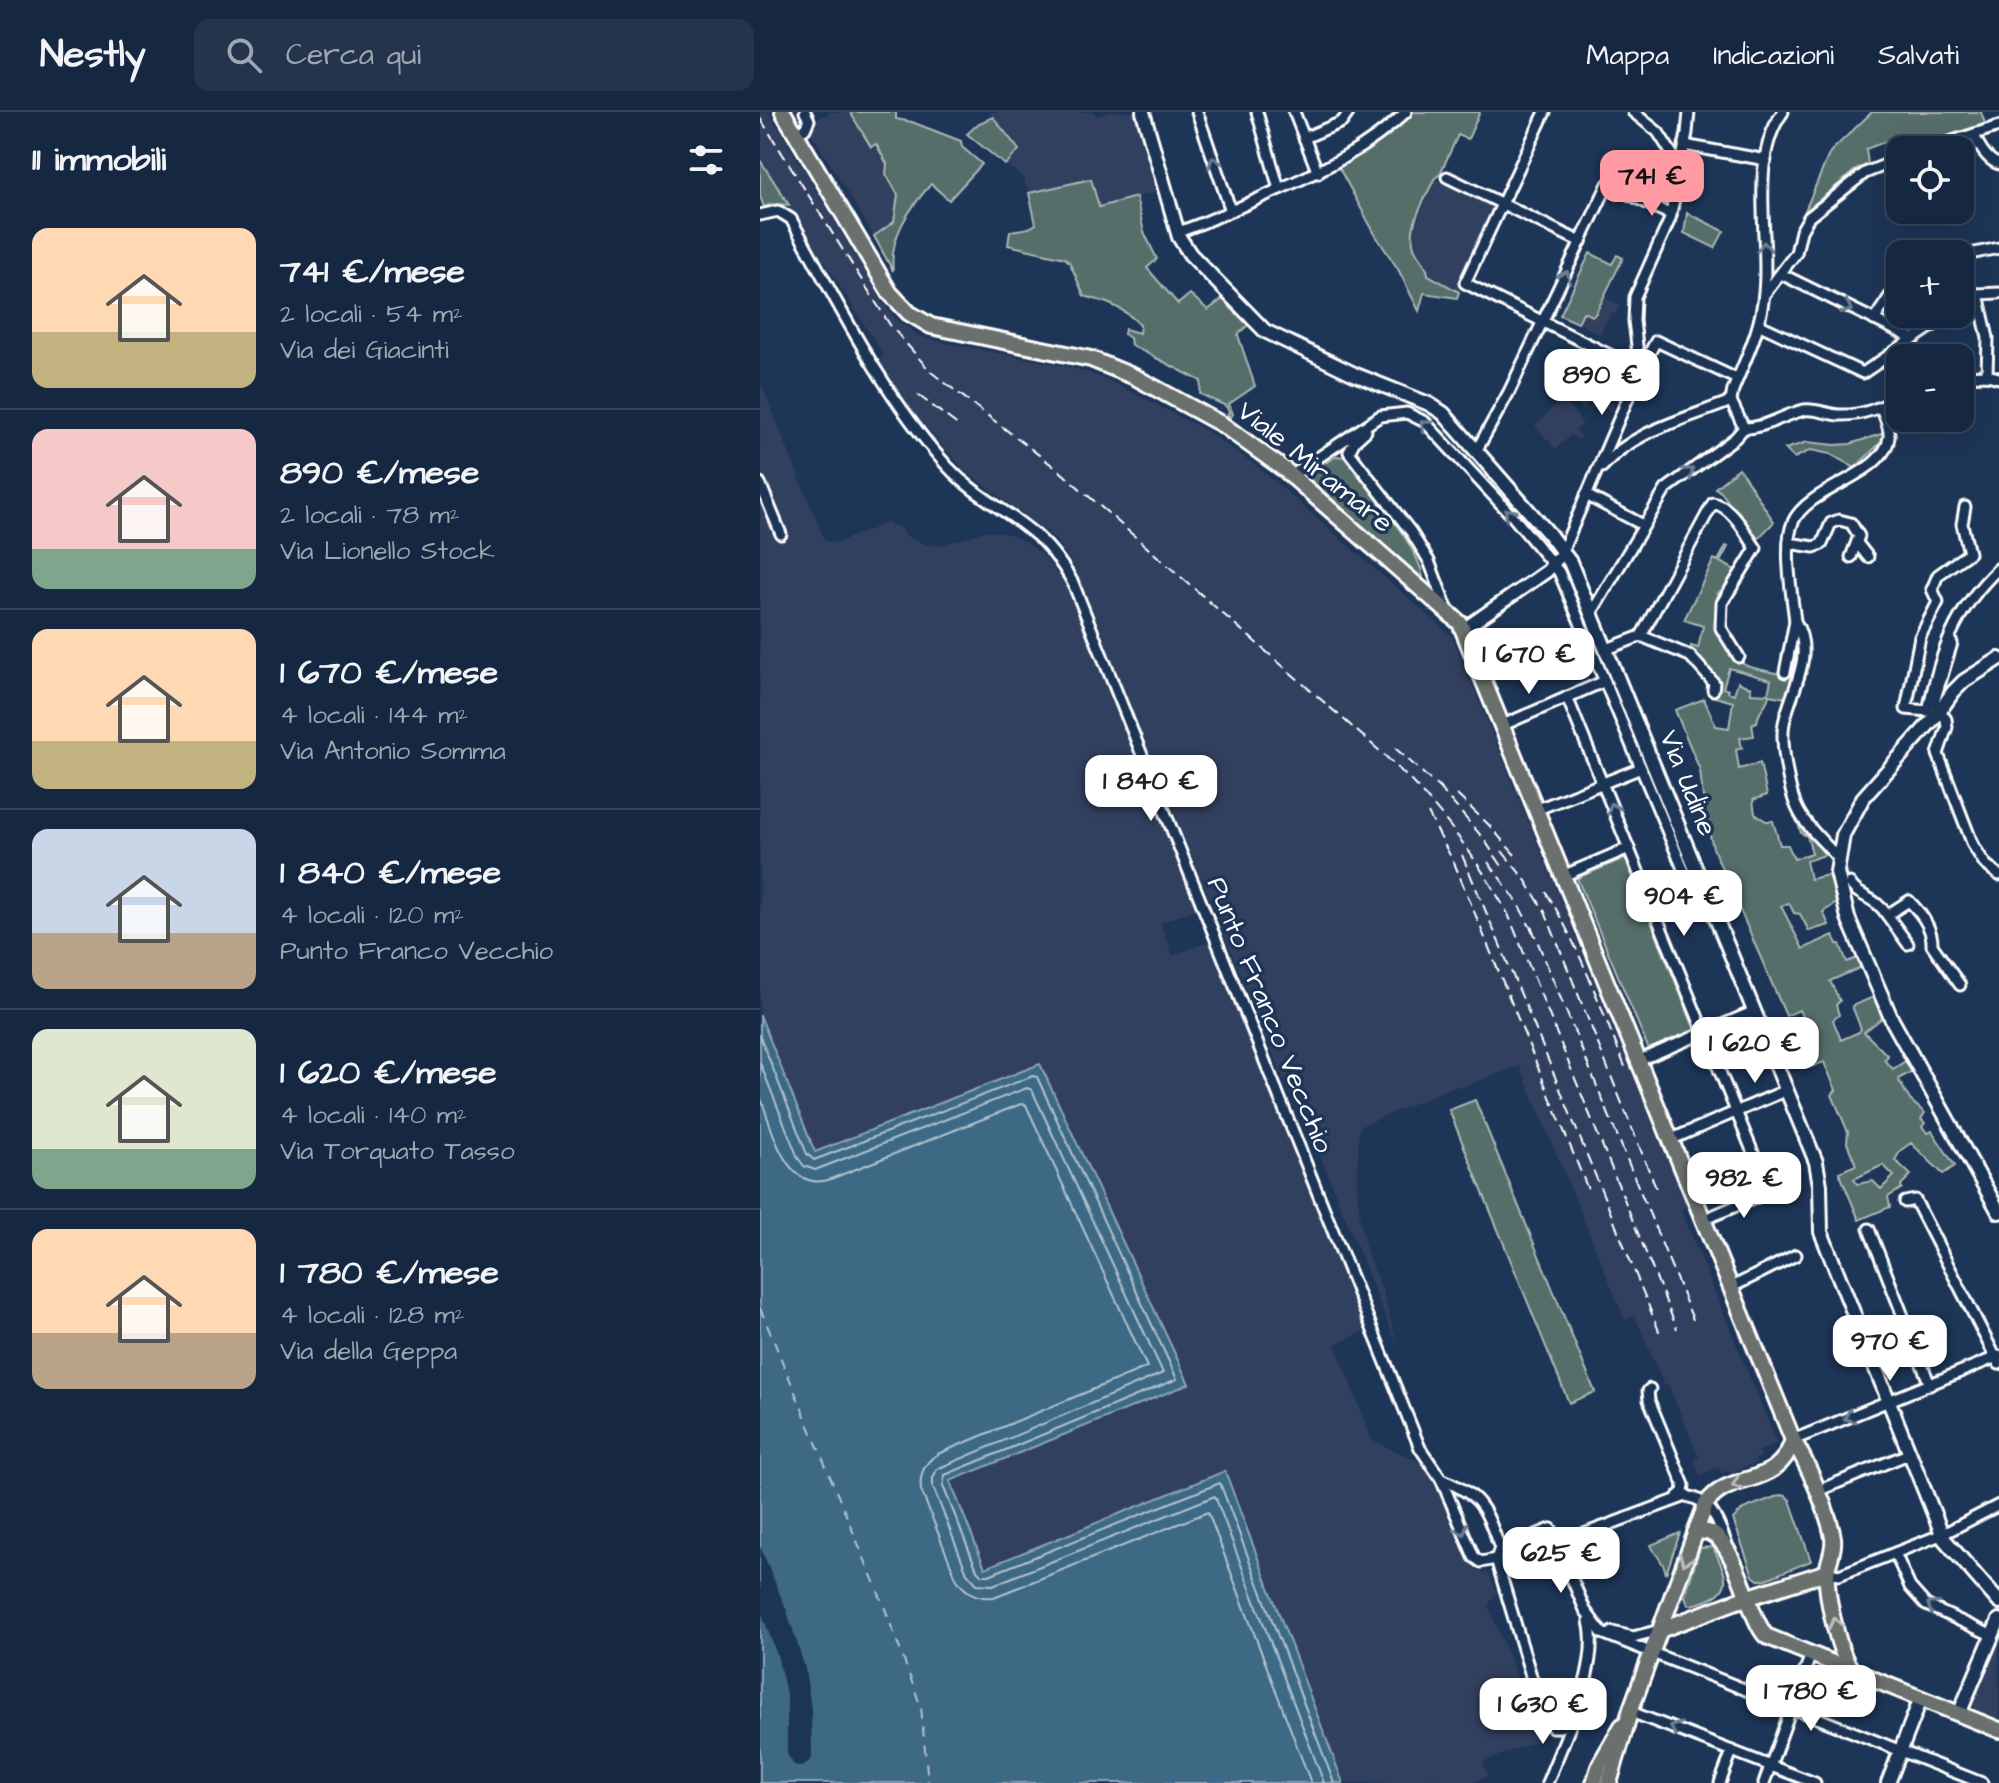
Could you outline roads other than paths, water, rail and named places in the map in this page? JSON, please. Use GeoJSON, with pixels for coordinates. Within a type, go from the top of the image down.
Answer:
{"type":"FeatureCollection","features":[{"type":"Feature","properties":{"kind":"main road","name":"Viale Miramare"},"geometry":{"type":"LineString","coordinates":[[783,112],[890,293],[915,318],[940,329],[1075,354],[1111,366],[1223,425],[1249,441],[1291,476],[1448,611],[1464,629],[1793,1440],[1806,1460],[1833,1536],[1833,1552],[1827,1572],[1841,1652],[1853,1671]]}},
{"type":"Feature","properties":{"kind":"main road","name":"Via Udine"},"geometry":{"type":"LineString","coordinates":[[1143,112],[1178,232],[1190,254],[1265,331],[1443,413],[1471,453],[1564,553],[1592,612],[1787,1090],[1818,1171],[1821,1232],[1946,1542],[1999,1602]]}},
{"type":"Feature","properties":{"kind":"main road"},"geometry":{"type":"LineString","coordinates":[[1999,659],[1964,681],[1873,786],[1855,810],[1843,835],[1840,866],[1842,901],[1892,1020],[1999,1212]]}},
{"type":"Feature","properties":{"kind":"main road"},"geometry":{"type":"LineString","coordinates":[[1609,1783],[1631,1710],[1706,1504],[1720,1491],[1778,1467],[1793,1440]]}},
{"type":"Feature","properties":{"kind":"main road"},"geometry":{"type":"LineString","coordinates":[[1695,1533],[1703,1530],[1710,1533],[1729,1551],[1762,1632],[1999,1730]]}},
{"type":"Feature","properties":{"kind":"main road"},"geometry":{"type":"LineString","coordinates":[[1660,1630],[1827,1572]]}},
{"type":"Feature","properties":{"kind":"main road"},"geometry":{"type":"LineString","coordinates":[[1675,1587],[1681,1610],[1697,1615]]}},
{"type":"Feature","properties":{"kind":"main road"},"geometry":{"type":"LineString","coordinates":[[1959,1714],[1999,1620]]}},
{"type":"Feature","properties":{"kind":"main road"},"geometry":{"type":"LineString","coordinates":[[1888,1783],[1921,1698]]}},
{"type":"Feature","properties":{"kind":"main road"},"geometry":{"type":"LineString","coordinates":[[1594,1783],[1606,1751],[1631,1710]]}},
{"type":"Feature","properties":{"kind":"main road"},"geometry":{"type":"LineString","coordinates":[[1601,1783],[1619,1731]]}},
{"type":"Feature","properties":{"kind":"street"},"geometry":{"type":"LineString","coordinates":[[796,134],[805,129],[809,120],[805,112]]}},
{"type":"Feature","properties":{"kind":"street"},"geometry":{"type":"LineString","coordinates":[[1197,112],[1231,211]]}},
{"type":"Feature","properties":{"kind":"street"},"geometry":{"type":"LineString","coordinates":[[1257,112],[1279,189]]}},
{"type":"Feature","properties":{"kind":"street"},"geometry":{"type":"LineString","coordinates":[[1294,112],[1318,173]]}},
{"type":"Feature","properties":{"kind":"street"},"geometry":{"type":"LineString","coordinates":[[1304,138],[1342,122],[1349,112]]}},
{"type":"Feature","properties":{"kind":"street"},"geometry":{"type":"LineString","coordinates":[[1178,232],[1318,173],[1356,151],[1406,112]]}},
{"type":"Feature","properties":{"kind":"street"},"geometry":{"type":"LineString","coordinates":[[1545,112],[1465,283],[1640,370]]}},
{"type":"Feature","properties":{"kind":"street"},"geometry":{"type":"LineString","coordinates":[[1633,112],[1658,132],[1679,165]]}},
{"type":"Feature","properties":{"kind":"street"},"geometry":{"type":"LineString","coordinates":[[1640,370],[1634,321],[1635,297],[1671,215],[1689,112]]}},
{"type":"Feature","properties":{"kind":"street"},"geometry":{"type":"LineString","coordinates":[[1744,428],[1731,401],[1760,325],[1764,295],[1766,160],[1771,133],[1783,112]]}},
{"type":"Feature","properties":{"kind":"street"},"geometry":{"type":"LineString","coordinates":[[1971,136],[1999,126]]}},
{"type":"Feature","properties":{"kind":"street"},"geometry":{"type":"LineString","coordinates":[[1974,135],[1993,163],[1999,164]]}},
{"type":"Feature","properties":{"kind":"street"},"geometry":{"type":"LineString","coordinates":[[1684,145],[1766,160]]}},
{"type":"Feature","properties":{"kind":"street"},"geometry":{"type":"LineString","coordinates":[[1764,295],[1796,253],[1801,231],[1809,217],[1865,173],[1886,165]]}},
{"type":"Feature","properties":{"kind":"street"},"geometry":{"type":"LineString","coordinates":[[1447,177],[1581,242]]}},
{"type":"Feature","properties":{"kind":"street"},"geometry":{"type":"LineString","coordinates":[[1471,453],[1543,321],[1608,184],[1671,215]]}},
{"type":"Feature","properties":{"kind":"street","name":"Punto Franco Vecchio"},"geometry":{"type":"LineString","coordinates":[[760,215],[778,211],[791,219],[889,394],[912,425],[972,491],[1045,544],[1073,583],[1420,1448],[1441,1479],[1474,1557],[1481,1562],[1496,1559]]}},
{"type":"Feature","properties":{"kind":"street"},"geometry":{"type":"LineString","coordinates":[[1974,253],[1999,248]]}},
{"type":"Feature","properties":{"kind":"street"},"geometry":{"type":"LineString","coordinates":[[1781,274],[1914,339]]}},
{"type":"Feature","properties":{"kind":"street"},"geometry":{"type":"LineString","coordinates":[[1974,297],[1999,293]]}},
{"type":"Feature","properties":{"kind":"street"},"geometry":{"type":"LineString","coordinates":[[1978,294],[1988,338],[1987,375]]}},
{"type":"Feature","properties":{"kind":"street"},"geometry":{"type":"LineString","coordinates":[[1874,320],[1886,302]]}},
{"type":"Feature","properties":{"kind":"street"},"geometry":{"type":"LineString","coordinates":[[1760,325],[1863,373],[1930,328]]}},
{"type":"Feature","properties":{"kind":"street"},"geometry":{"type":"LineString","coordinates":[[1565,545],[1640,370],[1656,341],[1737,379]]}},
{"type":"Feature","properties":{"kind":"street"},"geometry":{"type":"LineString","coordinates":[[1974,375],[1999,378]]}},
{"type":"Feature","properties":{"kind":"street"},"geometry":{"type":"LineString","coordinates":[[1595,476],[1615,452],[1637,438],[1731,401]]}},
{"type":"Feature","properties":{"kind":"street"},"geometry":{"type":"LineString","coordinates":[[1592,612],[1666,489],[1744,428],[1765,426],[1807,409],[1841,415],[1886,405]]}},
{"type":"Feature","properties":{"kind":"street"},"geometry":{"type":"LineString","coordinates":[[1785,672],[1795,621],[1789,543],[1795,519],[1815,497],[1868,465],[1883,450],[1889,428],[1881,407]]}},
{"type":"Feature","properties":{"kind":"street"},"geometry":{"type":"LineString","coordinates":[[1291,476],[1376,419],[1393,413],[1407,413],[1418,418],[1471,453],[1514,518],[1556,561],[1686,874],[1695,881],[1702,881]]}},
{"type":"Feature","properties":{"kind":"street","name":"Viale Miramare"},"geometry":{"type":"LineString","coordinates":[[1376,419],[1349,452],[1429,561],[1448,611]]}},
{"type":"Feature","properties":{"kind":"street"},"geometry":{"type":"LineString","coordinates":[[760,483],[781,534]]}},
{"type":"Feature","properties":{"kind":"street"},"geometry":{"type":"LineString","coordinates":[[1586,495],[1643,525]]}},
{"type":"Feature","properties":{"kind":"street"},"geometry":{"type":"LineString","coordinates":[[1607,649],[1641,636],[1713,503],[1732,514],[1756,548],[1722,603],[1721,628],[1739,657]]}},
{"type":"Feature","properties":{"kind":"street"},"geometry":{"type":"LineString","coordinates":[[1965,507],[1962,524],[1969,553],[1934,580],[1932,589],[1938,602],[1920,637],[1906,709],[1946,719],[1947,727],[1938,754],[1973,845],[1985,864],[1999,875]]}},
{"type":"Feature","properties":{"kind":"street"},"geometry":{"type":"LineString","coordinates":[[1789,543],[1814,547],[1822,544],[1831,523],[1839,520],[1851,523],[1859,536],[1851,557]]}},
{"type":"Feature","properties":{"kind":"street"},"geometry":{"type":"LineString","coordinates":[[1857,543],[1868,557]]}},
{"type":"Feature","properties":{"kind":"street"},"geometry":{"type":"LineString","coordinates":[[1464,629],[1556,561]]}},
{"type":"Feature","properties":{"kind":"street"},"geometry":{"type":"LineString","coordinates":[[1933,714],[1958,620],[1973,594],[1999,568]]}},
{"type":"Feature","properties":{"kind":"street"},"geometry":{"type":"LineString","coordinates":[[1795,621],[1801,631],[1804,654],[1784,722],[1785,753],[1798,811],[1840,866]]}},
{"type":"Feature","properties":{"kind":"street"},"geometry":{"type":"LineString","coordinates":[[1641,636],[1690,656],[1714,683],[1713,690]]}},
{"type":"Feature","properties":{"kind":"street"},"geometry":{"type":"LineString","coordinates":[[1503,725],[1605,681]]}},
{"type":"Feature","properties":{"kind":"street"},"geometry":{"type":"LineString","coordinates":[[1567,697],[1769,1192],[1705,1219]]}},
{"type":"Feature","properties":{"kind":"street"},"geometry":{"type":"LineString","coordinates":[[1538,809],[1641,768]]}},
{"type":"Feature","properties":{"kind":"street"},"geometry":{"type":"LineString","coordinates":[[1565,875],[1629,848]]}},
{"type":"Feature","properties":{"kind":"street"},"geometry":{"type":"LineString","coordinates":[[1850,883],[1853,890],[1871,898],[1908,944]]}},
{"type":"Feature","properties":{"kind":"street"},"geometry":{"type":"LineString","coordinates":[[1887,915],[1909,901],[1932,937],[1932,945],[1960,985]]}},
{"type":"Feature","properties":{"kind":"street"},"geometry":{"type":"LineString","coordinates":[[1640,1060],[1755,1011]]}},
{"type":"Feature","properties":{"kind":"street"},"geometry":{"type":"LineString","coordinates":[[1672,1139],[1787,1090]]}},
{"type":"Feature","properties":{"kind":"street"},"geometry":{"type":"LineString","coordinates":[[1793,1440],[1998,1359],[1915,1200],[1905,1202]]}},
{"type":"Feature","properties":{"kind":"street"},"geometry":{"type":"LineString","coordinates":[[1869,1229],[1930,1385]]}},
{"type":"Feature","properties":{"kind":"street"},"geometry":{"type":"LineString","coordinates":[[1732,1287],[1796,1255]]}},
{"type":"Feature","properties":{"kind":"street"},"geometry":{"type":"LineString","coordinates":[[1563,1557],[1573,1538],[1683,1492],[1684,1485],[1649,1400],[1650,1389]]}},
{"type":"Feature","properties":{"kind":"street"},"geometry":{"type":"LineString","coordinates":[[1817,1491],[1911,1453]]}},
{"type":"Feature","properties":{"kind":"street"},"geometry":{"type":"LineString","coordinates":[[1441,1479],[1465,1489],[1482,1504],[1500,1548],[1496,1559],[1544,1719],[1552,1727],[1560,1727],[1570,1720]]}},
{"type":"Feature","properties":{"kind":"street"},"geometry":{"type":"LineString","coordinates":[[1678,1496],[1693,1497],[1706,1504],[1716,1517],[1729,1551]]}},
{"type":"Feature","properties":{"kind":"street"},"geometry":{"type":"LineString","coordinates":[[1827,1572],[1839,1575],[1943,1534],[1999,1505]]}},
{"type":"Feature","properties":{"kind":"street"},"geometry":{"type":"LineString","coordinates":[[1531,1537],[1551,1529],[1573,1538]]}},
{"type":"Feature","properties":{"kind":"street"},"geometry":{"type":"LineString","coordinates":[[1547,1783],[1591,1659],[1592,1635],[1585,1610],[1551,1529]]}},
{"type":"Feature","properties":{"kind":"street"},"geometry":{"type":"LineString","coordinates":[[1500,1548],[1513,1544]]}},
{"type":"Feature","properties":{"kind":"street"},"geometry":{"type":"LineString","coordinates":[[1895,1553],[1910,1587],[1926,1605],[1991,1635]]}},
{"type":"Feature","properties":{"kind":"street"},"geometry":{"type":"LineString","coordinates":[[1585,1610],[1600,1627],[1622,1635],[1642,1636],[1660,1630]]}},
{"type":"Feature","properties":{"kind":"street"},"geometry":{"type":"LineString","coordinates":[[1585,1610],[1602,1633],[1982,1783]]}},
{"type":"Feature","properties":{"kind":"street"},"geometry":{"type":"LineString","coordinates":[[1764,1783],[1811,1654]]}},
{"type":"Feature","properties":{"kind":"street"},"geometry":{"type":"LineString","coordinates":[[1631,1710],[1815,1783]]}},
{"type":"Feature","properties":{"kind":"street"},"geometry":{"type":"LineString","coordinates":[[1720,1783],[1732,1751]]}},
{"type":"Feature","properties":{"kind":"water"},"geometry":{"type":"Polygon","coordinates":[[[760,1015],[815,1152],[1040,1064],[1189,1384],[950,1481],[985,1568],[1225,1471],[1343,1783],[760,1783],[760,1015]]]}},
{"type":"Feature","properties":{"kind":"tunnel"},"geometry":{"type":"LineString","coordinates":[[1844,870],[1850,883]]}},
{"type":"Feature","properties":{"kind":"railway"},"geometry":{"type":"LineString","coordinates":[[760,118],[890,325],[931,372],[1061,472],[1381,752],[1451,828],[1508,914],[1677,1329]]}},
{"type":"Feature","properties":{"kind":"railway"},"geometry":{"type":"LineString","coordinates":[[918,395],[959,426]]}},
{"type":"Feature","properties":{"kind":"railway"},"geometry":{"type":"LineString","coordinates":[[1395,748],[1446,794]]}},
{"type":"Feature","properties":{"kind":"railway"},"geometry":{"type":"LineString","coordinates":[[1438,786],[1483,838],[1504,869]]}},
{"type":"Feature","properties":{"kind":"railway"},"geometry":{"type":"LineString","coordinates":[[1457,795],[1515,855]]}},
{"type":"Feature","properties":{"kind":"railway"},"geometry":{"type":"LineString","coordinates":[[1428,813],[1455,865],[1589,1192]]}},
{"type":"Feature","properties":{"kind":"railway"},"geometry":{"type":"LineString","coordinates":[[1502,851],[1545,912],[1658,1193]]}},
{"type":"Feature","properties":{"kind":"railway"},"geometry":{"type":"LineString","coordinates":[[1462,855],[1661,1336]]}},
{"type":"Feature","properties":{"kind":"railway"},"geometry":{"type":"LineString","coordinates":[[1488,862],[1516,900],[1535,936]]}},
{"type":"Feature","properties":{"kind":"railway"},"geometry":{"type":"LineString","coordinates":[[1546,892],[1580,956],[1626,1069]]}},
{"type":"Feature","properties":{"kind":"railway"},"geometry":{"type":"LineString","coordinates":[[1531,926],[1694,1322]]}}]}
